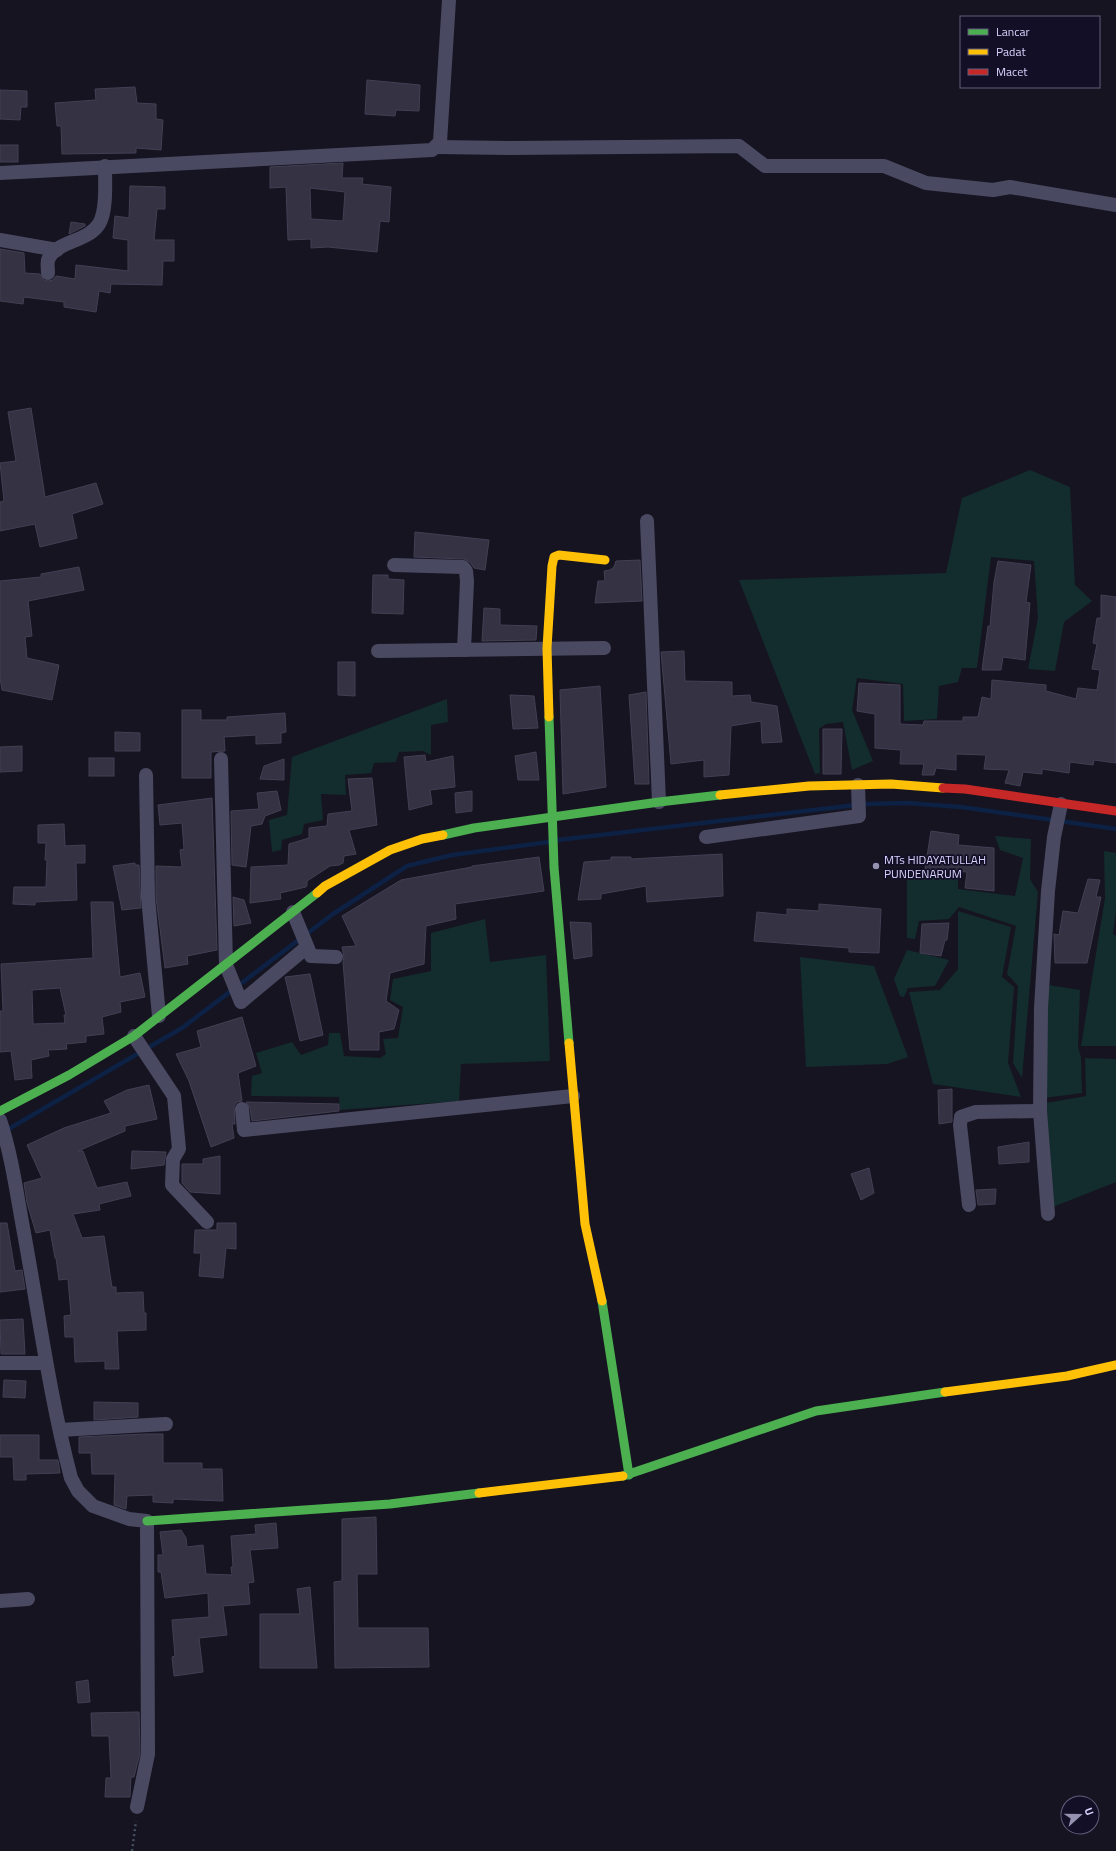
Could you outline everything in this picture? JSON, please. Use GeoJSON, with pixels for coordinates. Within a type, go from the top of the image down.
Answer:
{"type":"FeatureCollection","features":[{"type":"Feature","properties":{"kind":"street"},"geometry":{"type":"LineString","coordinates":[[0,173],[105,166],[432,150],[437,147],[440,142],[443,122],[449,0]]}},
{"type":"Feature","properties":{"kind":"street"},"geometry":{"type":"LineString","coordinates":[[437,147],[511,148],[739,146],[766,166],[884,166],[926,183],[993,190],[1010,187],[1116,206]]}},
{"type":"Feature","properties":{"kind":"street"},"geometry":{"type":"LineString","coordinates":[[48,273],[48,261],[54,252],[90,234],[100,223],[104,207],[105,166]]}},
{"type":"Feature","properties":{"kind":"street"},"geometry":{"type":"LineString","coordinates":[[0,240],[57,250]]}},
{"type":"Feature","properties":{"kind":"street"},"geometry":{"type":"LineString","coordinates":[[646,521],[659,802]]}},
{"type":"Feature","properties":{"kind":"street"},"geometry":{"type":"LineString","coordinates":[[605,560],[559,555],[554,557],[552,566],[547,648],[554,867],[585,1224],[605,1314],[629,1475]]}},
{"type":"Feature","properties":{"kind":"street"},"geometry":{"type":"LineString","coordinates":[[394,565],[463,567],[466,571],[467,581],[464,650]]}},
{"type":"Feature","properties":{"kind":"street"},"geometry":{"type":"LineString","coordinates":[[378,651],[604,648]]}},
{"type":"Feature","properties":{"kind":"street"},"geometry":{"type":"LineString","coordinates":[[221,759],[226,964],[240,1002],[307,946]]}},
{"type":"Feature","properties":{"kind":"street"},"geometry":{"type":"LineString","coordinates":[[146,776],[148,897],[159,1016]]}},
{"type":"Feature","properties":{"kind":"street"},"geometry":{"type":"LineString","coordinates":[[1116,811],[1059,809],[965,789],[890,784],[858,790],[809,786],[659,802],[552,822],[474,828],[422,839],[390,850],[325,886],[159,1016],[136,1040],[69,1075],[0,1118],[10,1159],[40,1322],[46,1363],[71,1478],[78,1491],[94,1506],[129,1519],[147,1521],[390,1504],[629,1475],[816,1411],[920,1395],[1067,1376],[1116,1365]]}},
{"type":"Feature","properties":{"kind":"street"},"geometry":{"type":"LineString","coordinates":[[706,837],[859,816],[858,790]]}},
{"type":"Feature","properties":{"kind":"street"},"geometry":{"type":"LineString","coordinates":[[1048,1214],[1040,1111],[1041,1008],[1048,891],[1054,837],[1059,809]]}},
{"type":"Feature","properties":{"kind":"street"},"geometry":{"type":"LineString","coordinates":[[293,912],[311,956],[336,957]]}},
{"type":"Feature","properties":{"kind":"street"},"geometry":{"type":"LineString","coordinates":[[136,1040],[174,1096],[179,1149],[173,1160],[172,1185],[207,1222]]}},
{"type":"Feature","properties":{"kind":"street"},"geometry":{"type":"LineString","coordinates":[[242,1109],[244,1130],[573,1096]]}},
{"type":"Feature","properties":{"kind":"street"},"geometry":{"type":"LineString","coordinates":[[969,1205],[960,1125],[961,1117],[976,1112],[1040,1111]]}},
{"type":"Feature","properties":{"kind":"street"},"geometry":{"type":"LineString","coordinates":[[0,1363],[46,1363]]}},
{"type":"Feature","properties":{"kind":"street"},"geometry":{"type":"LineString","coordinates":[[60,1430],[166,1424]]}},
{"type":"Feature","properties":{"kind":"street"},"geometry":{"type":"LineString","coordinates":[[138,1807],[148,1754],[147,1521]]}},
{"type":"Feature","properties":{"kind":"street"},"geometry":{"type":"LineString","coordinates":[[0,1601],[28,1599]]}},
{"type":"Feature","properties":{"kind":"path"},"geometry":{"type":"LineString","coordinates":[[132,1851],[138,1807]]}},
{"type":"Feature","properties":{"kind":"green space"},"geometry":{"type":"Polygon","coordinates":[[[1030,470],[1070,487],[1075,585],[1092,601],[1064,622],[1055,671],[1028,669],[1038,618],[1034,561],[991,557],[977,668],[962,668],[958,682],[939,686],[937,719],[904,721],[903,684],[857,678],[852,710],[873,761],[852,770],[843,722],[826,724],[819,729],[820,773],[815,774],[739,580],[946,573],[962,498],[1030,470]]]}},
{"type":"Feature","properties":{"kind":"green space"},"geometry":{"type":"Polygon","coordinates":[[[447,699],[448,722],[431,725],[431,755],[423,751],[399,752],[396,762],[374,763],[371,773],[345,775],[346,795],[321,794],[323,820],[304,824],[302,834],[282,840],[281,850],[272,852],[269,820],[287,815],[292,757],[447,699]]]}},
{"type":"Feature","properties":{"kind":"green space"},"geometry":{"type":"Polygon","coordinates":[[[995,836],[1031,839],[1030,879],[1038,892],[1022,1078],[1013,1063],[1018,986],[1007,974],[1016,926],[959,907],[949,919],[919,921],[915,939],[907,938],[907,868],[958,876],[958,889],[1015,896],[1023,858],[1000,850],[995,836]]]}},
{"type":"Feature","properties":{"kind":"green space"},"geometry":{"type":"Polygon","coordinates":[[[1104,851],[1116,853],[1116,911],[1113,934],[1116,936],[1116,1046],[1081,1046],[1105,898],[1104,851]]]}},
{"type":"Feature","properties":{"kind":"green space"},"geometry":{"type":"Polygon","coordinates":[[[958,911],[1011,927],[1002,977],[1014,987],[1008,1063],[1021,1097],[933,1084],[909,992],[940,990],[958,969],[958,911]]]}},
{"type":"Feature","properties":{"kind":"green space"},"geometry":{"type":"Polygon","coordinates":[[[485,919],[490,962],[546,955],[550,1061],[461,1064],[459,1101],[340,1110],[339,1097],[251,1096],[252,1076],[262,1073],[256,1053],[292,1042],[301,1055],[328,1045],[329,1033],[340,1033],[344,1056],[380,1058],[386,1054],[383,1039],[398,1038],[403,1007],[390,1000],[393,979],[431,971],[431,933],[485,919]]]}},
{"type":"Feature","properties":{"kind":"green space"},"geometry":{"type":"Polygon","coordinates":[[[907,950],[949,960],[935,986],[908,988],[904,997],[900,996],[894,979],[907,950]]]}},
{"type":"Feature","properties":{"kind":"green space"},"geometry":{"type":"Polygon","coordinates":[[[800,957],[874,966],[908,1057],[887,1064],[806,1067],[800,957]]]}},
{"type":"Feature","properties":{"kind":"green space"},"geometry":{"type":"Polygon","coordinates":[[[1048,985],[1080,990],[1078,1047],[1081,1057],[1082,1093],[1044,1098],[1048,985]]]}},
{"type":"Feature","properties":{"kind":"green space"},"geometry":{"type":"Polygon","coordinates":[[[1085,1058],[1116,1059],[1116,1182],[1053,1207],[1046,1103],[1086,1096],[1085,1058]]]}},
{"type":"Feature","properties":{"kind":"building"},"geometry":{"type":"Polygon","coordinates":[[[367,80],[420,85],[419,111],[396,110],[395,116],[365,114],[367,80]]]}},
{"type":"Feature","properties":{"kind":"building"},"geometry":{"type":"Polygon","coordinates":[[[135,87],[137,103],[156,104],[156,119],[163,120],[161,150],[136,148],[136,153],[62,154],[61,126],[57,126],[55,103],[96,100],[95,89],[135,87]]]}},
{"type":"Feature","properties":{"kind":"building"},"geometry":{"type":"Polygon","coordinates":[[[0,90],[27,91],[27,107],[21,107],[20,120],[0,119],[0,90]]]}},
{"type":"Feature","properties":{"kind":"building"},"geometry":{"type":"Polygon","coordinates":[[[0,145],[18,145],[18,162],[0,162],[0,145]]]}},
{"type":"Feature","properties":{"kind":"building"},"geometry":{"type":"Polygon","coordinates":[[[343,163],[342,178],[363,178],[362,184],[391,187],[389,222],[380,221],[377,252],[328,247],[311,248],[311,239],[288,240],[286,187],[270,188],[270,167],[343,163]],[[310,188],[311,219],[343,221],[345,192],[310,188]]]}},
{"type":"Feature","properties":{"kind":"building"},"geometry":{"type":"Polygon","coordinates":[[[130,186],[165,187],[165,209],[157,209],[154,240],[174,240],[174,261],[163,261],[162,285],[111,284],[110,293],[99,291],[96,312],[64,307],[64,302],[24,297],[23,304],[0,301],[0,249],[24,253],[25,273],[40,274],[44,280],[48,281],[53,280],[56,276],[75,279],[76,265],[128,271],[128,240],[113,238],[115,216],[129,218],[130,186]]]}},
{"type":"Feature","properties":{"kind":"building"},"geometry":{"type":"Polygon","coordinates":[[[71,222],[85,224],[85,226],[69,234],[71,222]]]}},
{"type":"Feature","properties":{"kind":"building"},"geometry":{"type":"Polygon","coordinates":[[[31,408],[45,497],[96,483],[103,504],[72,514],[77,538],[40,547],[35,524],[0,531],[0,502],[4,501],[0,463],[16,461],[8,412],[31,408]]]}},
{"type":"Feature","properties":{"kind":"building"},"geometry":{"type":"Polygon","coordinates":[[[415,532],[489,540],[485,570],[474,568],[470,562],[464,559],[414,557],[415,532]]]}},
{"type":"Feature","properties":{"kind":"building"},"geometry":{"type":"Polygon","coordinates":[[[640,560],[642,601],[595,603],[598,581],[605,581],[604,571],[610,570],[614,567],[616,561],[640,560]]]}},
{"type":"Feature","properties":{"kind":"building"},"geometry":{"type":"Polygon","coordinates":[[[998,561],[1031,565],[1026,602],[1030,603],[1025,660],[1003,657],[1001,670],[982,670],[988,626],[990,626],[994,582],[998,561]]]}},
{"type":"Feature","properties":{"kind":"building"},"geometry":{"type":"Polygon","coordinates":[[[79,567],[84,590],[28,601],[32,636],[25,637],[27,658],[59,665],[52,700],[2,690],[0,677],[0,581],[41,577],[41,574],[79,567]]]}},
{"type":"Feature","properties":{"kind":"building"},"geometry":{"type":"Polygon","coordinates":[[[373,575],[388,575],[388,579],[404,580],[403,614],[372,613],[373,575]]]}},
{"type":"Feature","properties":{"kind":"building"},"geometry":{"type":"Polygon","coordinates":[[[1101,595],[1116,597],[1116,763],[1094,760],[1093,765],[1070,762],[1069,773],[1042,769],[1042,774],[1023,772],[1020,786],[1005,783],[1009,770],[984,769],[986,755],[956,754],[956,770],[936,768],[934,775],[922,775],[924,764],[900,764],[901,750],[875,748],[875,714],[857,711],[859,683],[900,685],[900,724],[923,725],[924,721],[963,721],[963,717],[978,717],[982,697],[991,699],[992,680],[1046,685],[1046,691],[1076,699],[1078,688],[1097,690],[1100,670],[1092,669],[1097,644],[1093,643],[1097,618],[1101,618],[1101,595]]]}},
{"type":"Feature","properties":{"kind":"building"},"geometry":{"type":"Polygon","coordinates":[[[484,608],[500,609],[500,625],[537,626],[536,640],[482,641],[484,608]]]}},
{"type":"Feature","properties":{"kind":"building"},"geometry":{"type":"Polygon","coordinates":[[[684,651],[685,681],[732,682],[732,696],[750,695],[751,702],[777,706],[782,742],[762,743],[761,721],[731,726],[729,775],[704,777],[704,760],[671,764],[661,652],[684,651]]]}},
{"type":"Feature","properties":{"kind":"building"},"geometry":{"type":"Polygon","coordinates":[[[338,662],[355,662],[355,696],[338,695],[338,662]]]}},
{"type":"Feature","properties":{"kind":"building"},"geometry":{"type":"Polygon","coordinates":[[[600,686],[606,787],[563,794],[560,690],[600,686]]]}},
{"type":"Feature","properties":{"kind":"building"},"geometry":{"type":"Polygon","coordinates":[[[646,692],[649,784],[635,784],[629,695],[646,692]]]}},
{"type":"Feature","properties":{"kind":"building"},"geometry":{"type":"Polygon","coordinates":[[[510,695],[534,696],[538,728],[513,729],[510,695]]]}},
{"type":"Feature","properties":{"kind":"building"},"geometry":{"type":"Polygon","coordinates":[[[182,710],[201,710],[201,720],[227,720],[227,717],[285,713],[286,732],[281,733],[281,743],[256,744],[256,735],[224,737],[225,751],[211,752],[211,778],[182,778],[182,710]]]}},
{"type":"Feature","properties":{"kind":"building"},"geometry":{"type":"Polygon","coordinates":[[[823,729],[842,729],[841,774],[823,774],[823,729]]]}},
{"type":"Feature","properties":{"kind":"building"},"geometry":{"type":"Polygon","coordinates":[[[115,732],[140,733],[140,751],[115,751],[115,732]]]}},
{"type":"Feature","properties":{"kind":"building"},"geometry":{"type":"Polygon","coordinates":[[[22,746],[22,771],[0,772],[0,747],[22,746]]]}},
{"type":"Feature","properties":{"kind":"building"},"geometry":{"type":"Polygon","coordinates":[[[536,752],[539,780],[518,780],[515,756],[536,752]]]}},
{"type":"Feature","properties":{"kind":"building"},"geometry":{"type":"Polygon","coordinates":[[[425,755],[426,762],[453,756],[455,787],[430,790],[432,804],[409,810],[404,757],[425,755]]]}},
{"type":"Feature","properties":{"kind":"building"},"geometry":{"type":"Polygon","coordinates":[[[89,758],[114,758],[114,776],[89,776],[89,758]]]}},
{"type":"Feature","properties":{"kind":"building"},"geometry":{"type":"Polygon","coordinates":[[[284,759],[284,780],[260,779],[264,766],[284,759]]]}},
{"type":"Feature","properties":{"kind":"building"},"geometry":{"type":"Polygon","coordinates":[[[372,778],[377,825],[349,830],[356,854],[344,856],[343,863],[330,866],[307,881],[306,887],[280,893],[281,899],[250,903],[251,867],[288,865],[289,844],[309,838],[309,828],[327,826],[328,814],[352,811],[348,779],[372,778]]]}},
{"type":"Feature","properties":{"kind":"building"},"geometry":{"type":"Polygon","coordinates":[[[277,791],[281,810],[265,816],[262,824],[251,826],[246,867],[232,865],[231,811],[259,809],[257,793],[277,791]]]}},
{"type":"Feature","properties":{"kind":"building"},"geometry":{"type":"Polygon","coordinates":[[[472,791],[472,811],[456,813],[455,793],[472,791]]]}},
{"type":"Feature","properties":{"kind":"building"},"geometry":{"type":"Polygon","coordinates":[[[212,798],[217,950],[187,956],[188,964],[165,968],[156,897],[156,866],[182,867],[180,850],[184,849],[182,823],[160,825],[158,805],[212,798]]]}},
{"type":"Feature","properties":{"kind":"building"},"geometry":{"type":"Polygon","coordinates":[[[64,824],[65,846],[85,845],[85,863],[76,863],[77,900],[35,902],[35,905],[13,904],[14,887],[46,887],[46,843],[38,843],[38,825],[64,824]]]}},
{"type":"Feature","properties":{"kind":"building"},"geometry":{"type":"Polygon","coordinates":[[[931,831],[959,835],[958,845],[994,848],[994,891],[965,888],[967,872],[925,869],[931,831]]]}},
{"type":"Feature","properties":{"kind":"building"},"geometry":{"type":"Polygon","coordinates":[[[722,854],[723,896],[647,902],[646,886],[601,894],[601,899],[578,900],[584,862],[611,860],[611,857],[631,857],[631,859],[722,854]]]}},
{"type":"Feature","properties":{"kind":"building"},"geometry":{"type":"Polygon","coordinates":[[[539,857],[544,891],[455,904],[456,919],[426,926],[424,964],[390,973],[386,1001],[399,1010],[394,1029],[379,1032],[379,1050],[350,1050],[343,962],[344,957],[342,947],[356,946],[342,916],[401,880],[472,866],[539,857]]]}},
{"type":"Feature","properties":{"kind":"building"},"geometry":{"type":"Polygon","coordinates":[[[135,863],[135,865],[139,865],[141,908],[122,910],[113,866],[135,863]]]}},
{"type":"Feature","properties":{"kind":"building"},"geometry":{"type":"Polygon","coordinates":[[[1088,879],[1100,880],[1096,897],[1101,897],[1087,963],[1055,963],[1054,934],[1059,935],[1063,911],[1078,913],[1088,879]]]}},
{"type":"Feature","properties":{"kind":"building"},"geometry":{"type":"Polygon","coordinates":[[[233,897],[244,900],[251,923],[234,926],[233,897]]]}},
{"type":"Feature","properties":{"kind":"building"},"geometry":{"type":"Polygon","coordinates":[[[91,902],[113,902],[120,977],[140,973],[145,997],[120,1002],[121,1012],[102,1017],[104,1034],[86,1036],[86,1042],[66,1044],[67,1049],[48,1050],[49,1056],[31,1060],[32,1078],[15,1080],[11,1051],[0,1052],[0,1011],[3,1011],[1,964],[93,958],[91,902]],[[60,988],[32,990],[33,1024],[65,1023],[64,1015],[66,1015],[60,988]]]}},
{"type":"Feature","properties":{"kind":"building"},"geometry":{"type":"Polygon","coordinates":[[[819,904],[881,909],[879,953],[849,952],[849,948],[754,941],[757,912],[787,915],[787,909],[819,911],[819,904]]]}},
{"type":"Feature","properties":{"kind":"building"},"geometry":{"type":"Polygon","coordinates":[[[570,922],[591,923],[592,956],[574,959],[570,922]]]}},
{"type":"Feature","properties":{"kind":"building"},"geometry":{"type":"Polygon","coordinates":[[[949,923],[947,940],[945,940],[941,956],[920,953],[922,924],[949,923]]]}},
{"type":"Feature","properties":{"kind":"building"},"geometry":{"type":"Polygon","coordinates":[[[310,974],[323,1035],[300,1041],[285,977],[310,974]]]}},
{"type":"Feature","properties":{"kind":"building"},"geometry":{"type":"Polygon","coordinates":[[[242,1017],[256,1066],[238,1073],[242,1101],[237,1102],[234,1106],[235,1124],[232,1124],[234,1138],[211,1147],[189,1081],[176,1054],[201,1047],[197,1031],[242,1017]]]}},
{"type":"Feature","properties":{"kind":"building"},"geometry":{"type":"Polygon","coordinates":[[[149,1085],[157,1119],[125,1126],[125,1131],[78,1151],[83,1151],[97,1188],[127,1182],[131,1196],[99,1204],[100,1210],[73,1214],[82,1238],[104,1236],[112,1287],[116,1287],[116,1293],[143,1292],[144,1313],[146,1313],[146,1330],[117,1331],[119,1369],[105,1369],[105,1361],[75,1362],[74,1337],[65,1337],[64,1316],[71,1315],[68,1279],[59,1280],[50,1230],[36,1233],[27,1203],[24,1183],[42,1178],[27,1145],[64,1128],[111,1113],[104,1101],[127,1090],[149,1085]]]}},
{"type":"Feature","properties":{"kind":"building"},"geometry":{"type":"Polygon","coordinates":[[[952,1089],[952,1122],[939,1124],[938,1090],[952,1089]]]}},
{"type":"Feature","properties":{"kind":"building"},"geometry":{"type":"Polygon","coordinates":[[[246,1102],[339,1104],[339,1111],[252,1121],[250,1108],[246,1102]]]}},
{"type":"Feature","properties":{"kind":"building"},"geometry":{"type":"Polygon","coordinates":[[[1029,1142],[1029,1162],[999,1164],[998,1147],[1029,1142]]]}},
{"type":"Feature","properties":{"kind":"building"},"geometry":{"type":"Polygon","coordinates":[[[132,1151],[166,1152],[164,1165],[131,1169],[132,1151]]]}},
{"type":"Feature","properties":{"kind":"building"},"geometry":{"type":"Polygon","coordinates":[[[220,1156],[220,1194],[190,1192],[182,1183],[182,1164],[203,1164],[203,1159],[220,1156]]]}},
{"type":"Feature","properties":{"kind":"building"},"geometry":{"type":"Polygon","coordinates":[[[869,1168],[874,1193],[861,1200],[851,1174],[869,1168]]]}},
{"type":"Feature","properties":{"kind":"building"},"geometry":{"type":"Polygon","coordinates":[[[996,1189],[995,1204],[978,1205],[976,1190],[996,1189]]]}},
{"type":"Feature","properties":{"kind":"building"},"geometry":{"type":"Polygon","coordinates":[[[0,1223],[7,1223],[15,1271],[22,1270],[25,1289],[0,1292],[0,1223]]]}},
{"type":"Feature","properties":{"kind":"building"},"geometry":{"type":"Polygon","coordinates":[[[217,1223],[236,1223],[236,1249],[226,1248],[223,1278],[199,1276],[201,1253],[194,1253],[195,1230],[217,1230],[217,1223]]]}},
{"type":"Feature","properties":{"kind":"building"},"geometry":{"type":"Polygon","coordinates":[[[23,1319],[25,1354],[1,1354],[0,1320],[23,1319]]]}},
{"type":"Feature","properties":{"kind":"building"},"geometry":{"type":"Polygon","coordinates":[[[4,1380],[26,1381],[25,1398],[3,1397],[4,1380]]]}},
{"type":"Feature","properties":{"kind":"building"},"geometry":{"type":"Polygon","coordinates":[[[94,1402],[138,1403],[138,1417],[94,1420],[94,1402]]]}},
{"type":"Feature","properties":{"kind":"building"},"geometry":{"type":"Polygon","coordinates":[[[163,1434],[163,1463],[202,1463],[202,1469],[222,1469],[223,1501],[173,1499],[173,1503],[153,1502],[153,1495],[127,1496],[126,1509],[114,1505],[115,1474],[92,1474],[91,1453],[79,1453],[79,1437],[163,1434]]]}},
{"type":"Feature","properties":{"kind":"building"},"geometry":{"type":"Polygon","coordinates":[[[0,1435],[39,1435],[39,1460],[58,1460],[60,1473],[26,1474],[26,1480],[14,1480],[13,1457],[0,1457],[0,1435]]]}},
{"type":"Feature","properties":{"kind":"building"},"geometry":{"type":"Polygon","coordinates":[[[376,1517],[377,1574],[357,1574],[358,1628],[428,1628],[429,1667],[335,1668],[334,1582],[342,1581],[342,1519],[376,1517]]]}},
{"type":"Feature","properties":{"kind":"building"},"geometry":{"type":"Polygon","coordinates":[[[276,1523],[278,1548],[250,1550],[254,1582],[248,1583],[250,1604],[223,1606],[227,1635],[199,1638],[203,1672],[174,1676],[172,1657],[175,1656],[172,1620],[209,1617],[208,1593],[165,1598],[161,1572],[158,1572],[158,1555],[163,1555],[160,1532],[181,1530],[186,1538],[187,1547],[203,1545],[206,1574],[232,1575],[231,1567],[233,1567],[231,1536],[256,1534],[255,1525],[276,1523]]]}},
{"type":"Feature","properties":{"kind":"building"},"geometry":{"type":"Polygon","coordinates":[[[310,1587],[317,1668],[260,1668],[260,1614],[300,1614],[297,1589],[310,1587]]]}},
{"type":"Feature","properties":{"kind":"building"},"geometry":{"type":"Polygon","coordinates":[[[88,1680],[90,1702],[78,1703],[76,1682],[88,1680]]]}},
{"type":"Feature","properties":{"kind":"building"},"geometry":{"type":"Polygon","coordinates":[[[139,1712],[140,1753],[134,1777],[131,1777],[130,1797],[105,1797],[106,1778],[111,1778],[109,1736],[92,1736],[91,1713],[139,1712]]]}},
{"type":"Feature","properties":{"kind":"waterway"},"geometry":{"type":"LineString","coordinates":[[558,840],[865,804],[907,803],[961,807],[1116,829]]}},
{"type":"Feature","properties":{"kind":"waterway"},"geometry":{"type":"LineString","coordinates":[[5,1131],[182,1028],[333,914],[407,866],[452,855],[549,842]]}},
{"type":"Feature","properties":{"kind":"traffic: fast"},"geometry":{"type":"LineString","coordinates":[[549,717],[554,867],[569,1043]]}},
{"type":"Feature","properties":{"kind":"traffic: fast"},"geometry":{"type":"LineString","coordinates":[[443,835],[474,828],[720,795]]}},
{"type":"Feature","properties":{"kind":"traffic: fast"},"geometry":{"type":"LineString","coordinates":[[0,1111],[69,1075],[134,1036],[317,893]]}},
{"type":"Feature","properties":{"kind":"traffic: fast"},"geometry":{"type":"LineString","coordinates":[[602,1301],[629,1475]]}},
{"type":"Feature","properties":{"kind":"traffic: fast"},"geometry":{"type":"LineString","coordinates":[[623,1476],[816,1411],[945,1392]]}},
{"type":"Feature","properties":{"kind":"traffic: fast"},"geometry":{"type":"LineString","coordinates":[[147,1521],[390,1504],[479,1493]]}},
{"type":"Feature","properties":{"kind":"traffic: slow"},"geometry":{"type":"LineString","coordinates":[[549,717],[547,648],[552,566],[554,557],[559,555],[605,560]]}},
{"type":"Feature","properties":{"kind":"traffic: slow"},"geometry":{"type":"LineString","coordinates":[[720,795],[809,786],[891,784],[943,788]]}},
{"type":"Feature","properties":{"kind":"traffic: slow"},"geometry":{"type":"LineString","coordinates":[[317,893],[325,886],[390,850],[422,839],[443,835]]}},
{"type":"Feature","properties":{"kind":"traffic: slow"},"geometry":{"type":"LineString","coordinates":[[569,1043],[585,1224],[602,1301]]}},
{"type":"Feature","properties":{"kind":"traffic: slow"},"geometry":{"type":"LineString","coordinates":[[945,1392],[1067,1376],[1116,1365]]}},
{"type":"Feature","properties":{"kind":"traffic: slow"},"geometry":{"type":"LineString","coordinates":[[479,1493],[623,1476]]}},
{"type":"Feature","properties":{"kind":"traffic: jam"},"geometry":{"type":"LineString","coordinates":[[943,788],[965,789],[1116,811]]}},
{"type":"Feature","properties":{"kind":"place","name":"MTs HIDAYATULLAH PUNDENARUM"},"geometry":{"type":"Point","coordinates":[876,866]}}]}
